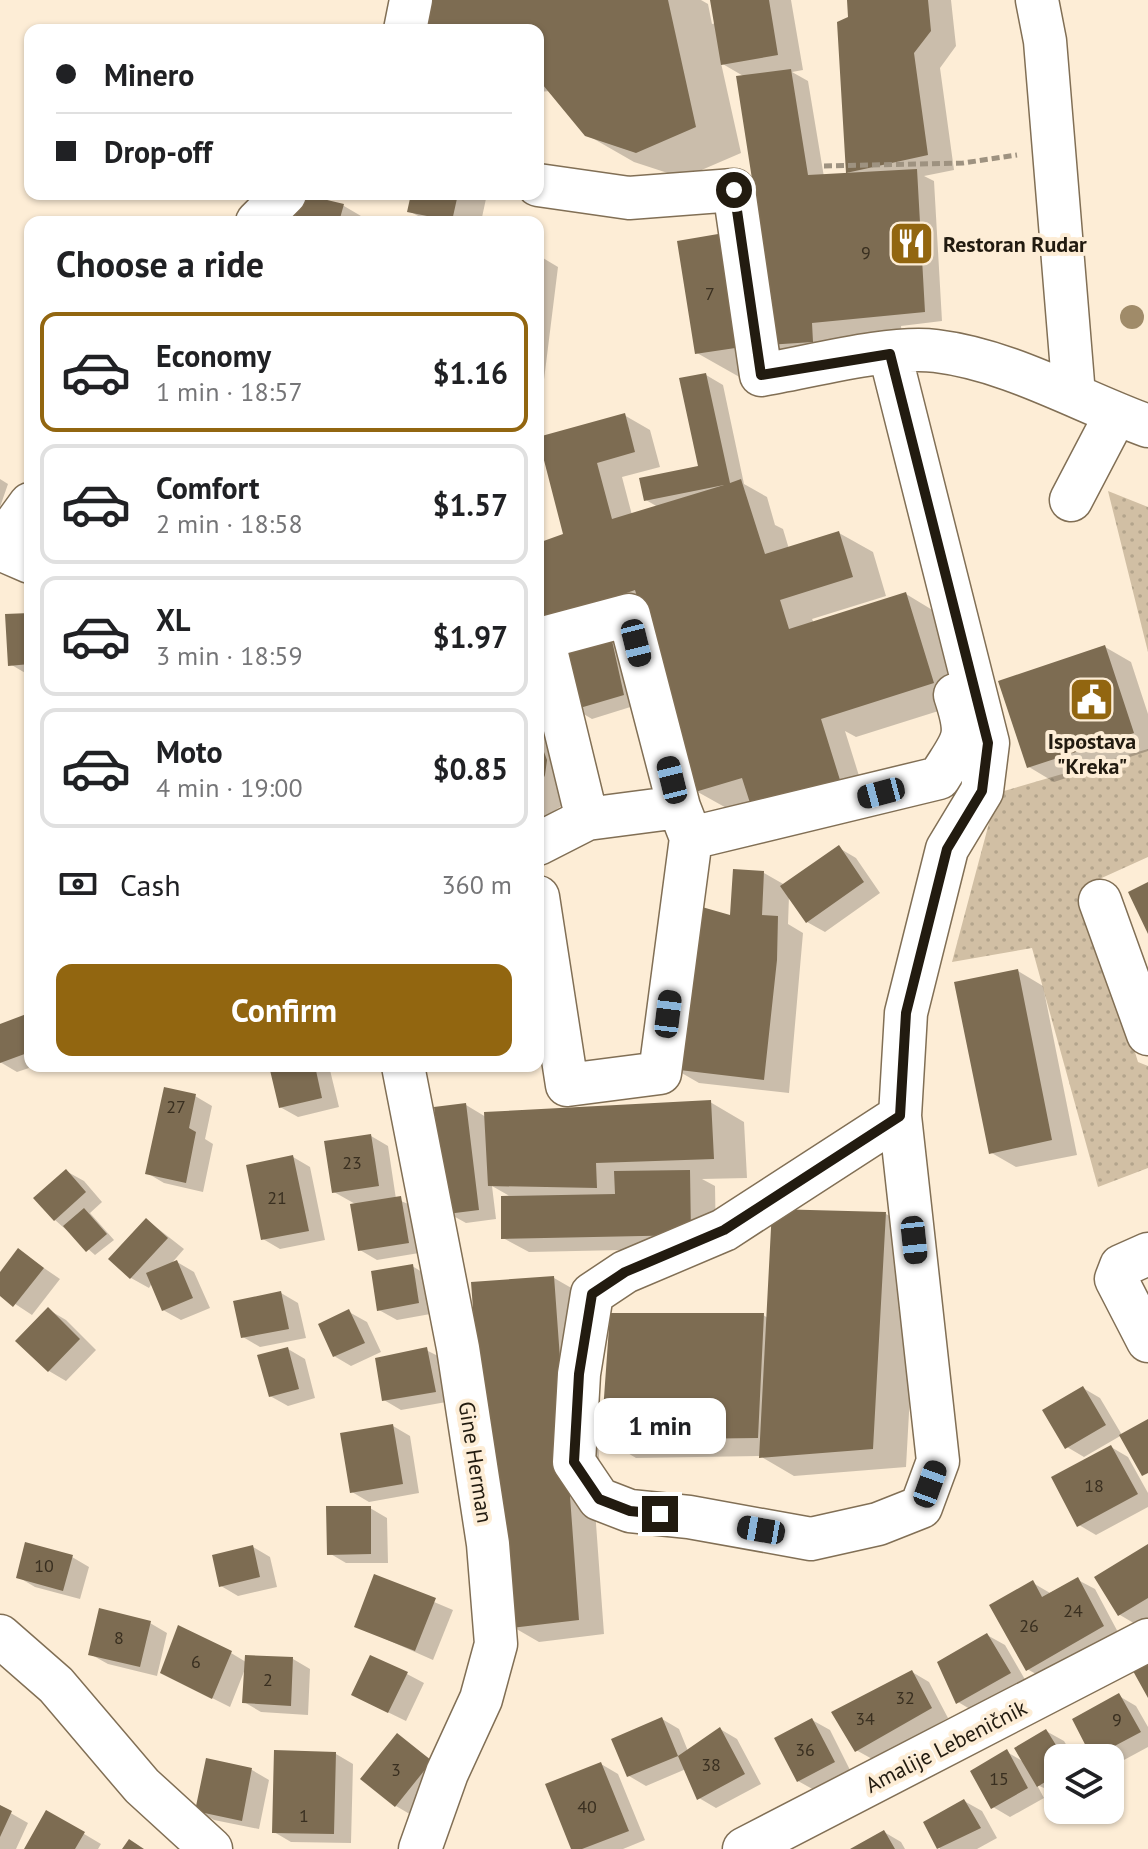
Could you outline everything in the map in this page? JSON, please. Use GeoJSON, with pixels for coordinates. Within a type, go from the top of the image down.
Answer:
{"type":"FeatureCollection","features":[{"type":"Feature","properties":{"kind":"street"},"geometry":{"type":"LineString","coordinates":[[406,24],[411,0]]}},
{"type":"Feature","properties":{"kind":"street"},"geometry":{"type":"LineString","coordinates":[[1037,0],[1045,41],[1074,395]]}},
{"type":"Feature","properties":{"kind":"street"},"geometry":{"type":"LineString","coordinates":[[544,186],[629,198],[734,190],[761,375],[934,350],[988,363],[1132,420],[1071,500]]}},
{"type":"Feature","properties":{"kind":"street"},"geometry":{"type":"LineString","coordinates":[[263,216],[279,200]]}},
{"type":"Feature","properties":{"kind":"street"},"geometry":{"type":"LineString","coordinates":[[544,841],[587,819],[685,823],[939,778],[960,745],[966,727],[879,356]]}},
{"type":"Feature","properties":{"kind":"street"},"geometry":{"type":"LineString","coordinates":[[879,356],[988,743],[982,791],[947,849],[906,1013],[900,1116],[938,1461],[921,1507],[878,1524],[811,1539],[689,1517],[630,1511],[599,1499],[574,1462],[579,1374],[592,1294],[625,1272],[724,1230],[900,1116]]}},
{"type":"Feature","properties":{"kind":"street"},"geometry":{"type":"LineString","coordinates":[[24,513],[0,547],[24,559]]}},
{"type":"Feature","properties":{"kind":"street"},"geometry":{"type":"LineString","coordinates":[[544,638],[629,615],[685,823],[660,1073],[567,1085],[544,936]]}},
{"type":"Feature","properties":{"kind":"street"},"geometry":{"type":"LineString","coordinates":[[544,642],[587,819]]}},
{"type":"Feature","properties":{"kind":"street"},"geometry":{"type":"LineString","coordinates":[[1100,901],[1148,1034]]}},
{"type":"Feature","properties":{"kind":"street","name":"Gine Herman"},"geometry":{"type":"LineString","coordinates":[[404,1072],[460,1363],[488,1544],[496,1644],[481,1699],[447,1773],[420,1849]]}},
{"type":"Feature","properties":{"kind":"street"},"geometry":{"type":"LineString","coordinates":[[1148,1254],[1121,1266],[1116,1279],[1148,1341]]}},
{"type":"Feature","properties":{"kind":"street"},"geometry":{"type":"LineString","coordinates":[[0,1636],[56,1685],[142,1786],[211,1849]]}},
{"type":"Feature","properties":{"kind":"street","name":"Amalije Lebeničnik"},"geometry":{"type":"LineString","coordinates":[[744,1849],[1148,1640]]}},
{"type":"Feature","properties":{"kind":"street"},"geometry":{"type":"LineString","coordinates":[[0,1673],[56,1685]]}},
{"type":"Feature","properties":{"kind":"path"},"geometry":{"type":"LineString","coordinates":[[824,166],[901,167],[988,158]]}},
{"type":"Feature","properties":{"kind":"shaded area"},"geometry":{"type":"Polygon","coordinates":[[[1108,491],[1148,507],[1148,652],[1108,491]]]}},
{"type":"Feature","properties":{"kind":"shaded area"},"geometry":{"type":"Polygon","coordinates":[[[1148,749],[1148,857],[1084,886],[1138,1062],[1148,1066],[1148,1168],[1098,1187],[1032,948],[952,962],[997,793],[1148,749]]]}},
{"type":"Feature","properties":{"kind":"building"},"geometry":{"type":"Polygon","coordinates":[[[430,0],[668,0],[696,127],[636,153],[585,136],[544,86],[544,24],[426,24],[430,0]]]}},
{"type":"Feature","properties":{"kind":"building"},"geometry":{"type":"Polygon","coordinates":[[[710,0],[769,0],[778,55],[721,65],[710,0]]]}},
{"type":"Feature","properties":{"kind":"building"},"geometry":{"type":"Polygon","coordinates":[[[847,0],[928,0],[931,31],[914,53],[928,155],[846,173],[837,22],[848,17],[847,0]]]}},
{"type":"Feature","properties":{"kind":"building"},"geometry":{"type":"Polygon","coordinates":[[[791,69],[808,175],[917,169],[925,312],[812,323],[813,342],[767,345],[759,224],[736,76],[791,69]]]}},
{"type":"Feature","properties":{"kind":"building"},"geometry":{"type":"Polygon","coordinates":[[[300,200],[327,200],[344,204],[341,216],[295,216],[300,200]]]}},
{"type":"Feature","properties":{"kind":"building"},"geometry":{"type":"Polygon","coordinates":[[[410,200],[457,200],[453,216],[407,212],[410,200]]]}},
{"type":"Feature","properties":{"kind":"building"},"geometry":{"type":"Polygon","coordinates":[[[724,233],[742,347],[695,354],[677,241],[724,233]]]}},
{"type":"Feature","properties":{"kind":"building"},"geometry":{"type":"Polygon","coordinates":[[[706,373],[730,483],[741,479],[765,554],[839,531],[853,577],[780,600],[789,629],[906,592],[934,683],[821,719],[840,780],[751,806],[742,778],[695,792],[635,590],[544,622],[544,541],[563,534],[544,460],[544,435],[625,413],[635,452],[597,463],[612,519],[724,485],[644,501],[639,478],[698,466],[679,378],[706,373]]]}},
{"type":"Feature","properties":{"kind":"building"},"geometry":{"type":"Polygon","coordinates":[[[24,613],[24,665],[8,666],[5,614],[24,613]]]}},
{"type":"Feature","properties":{"kind":"building"},"geometry":{"type":"Polygon","coordinates":[[[611,636],[624,695],[573,710],[559,650],[611,636]]]}},
{"type":"Feature","properties":{"kind":"building"},"geometry":{"type":"Polygon","coordinates":[[[1105,645],[1134,733],[1027,768],[998,681],[1105,645]]]}},
{"type":"Feature","properties":{"kind":"building"},"geometry":{"type":"Polygon","coordinates":[[[544,752],[547,760],[544,777],[544,752]]]}},
{"type":"Feature","properties":{"kind":"building"},"geometry":{"type":"Polygon","coordinates":[[[839,845],[864,882],[806,923],[780,886],[839,845]]]}},
{"type":"Feature","properties":{"kind":"building"},"geometry":{"type":"Polygon","coordinates":[[[733,869],[764,871],[762,915],[778,916],[777,960],[764,1080],[671,1069],[695,905],[730,915],[733,869]]]}},
{"type":"Feature","properties":{"kind":"building"},"geometry":{"type":"Polygon","coordinates":[[[1148,882],[1148,934],[1128,892],[1148,882]]]}},
{"type":"Feature","properties":{"kind":"building"},"geometry":{"type":"Polygon","coordinates":[[[1018,969],[1052,1140],[989,1154],[954,982],[1018,969]]]}},
{"type":"Feature","properties":{"kind":"building"},"geometry":{"type":"Polygon","coordinates":[[[24,1015],[24,1054],[0,1063],[0,1024],[24,1015]]]}},
{"type":"Feature","properties":{"kind":"building"},"geometry":{"type":"Polygon","coordinates":[[[270,1072],[316,1072],[322,1098],[279,1108],[270,1072]]]}},
{"type":"Feature","properties":{"kind":"building"},"geometry":{"type":"Polygon","coordinates":[[[164,1087],[196,1094],[189,1128],[196,1132],[186,1183],[145,1174],[164,1087]]]}},
{"type":"Feature","properties":{"kind":"building"},"geometry":{"type":"Polygon","coordinates":[[[711,1100],[714,1159],[596,1163],[597,1188],[488,1186],[484,1112],[711,1100]]]}},
{"type":"Feature","properties":{"kind":"building"},"geometry":{"type":"Polygon","coordinates":[[[466,1103],[479,1210],[447,1214],[434,1107],[466,1103]]]}},
{"type":"Feature","properties":{"kind":"building"},"geometry":{"type":"Polygon","coordinates":[[[371,1134],[379,1186],[332,1193],[324,1141],[371,1134]]]}},
{"type":"Feature","properties":{"kind":"building"},"geometry":{"type":"Polygon","coordinates":[[[293,1155],[309,1231],[261,1240],[246,1165],[293,1155]]]}},
{"type":"Feature","properties":{"kind":"building"},"geometry":{"type":"Polygon","coordinates":[[[66,1169],[86,1192],[54,1221],[33,1198],[66,1169]]]}},
{"type":"Feature","properties":{"kind":"building"},"geometry":{"type":"Polygon","coordinates":[[[690,1170],[691,1235],[501,1239],[501,1196],[615,1194],[614,1171],[690,1170]]]}},
{"type":"Feature","properties":{"kind":"building"},"geometry":{"type":"Polygon","coordinates":[[[401,1196],[409,1243],[358,1251],[350,1204],[401,1196]]]}},
{"type":"Feature","properties":{"kind":"building"},"geometry":{"type":"Polygon","coordinates":[[[84,1208],[107,1234],[86,1252],[63,1226],[84,1208]]]}},
{"type":"Feature","properties":{"kind":"building"},"geometry":{"type":"Polygon","coordinates":[[[772,1209],[886,1212],[873,1449],[759,1458],[772,1209]]]}},
{"type":"Feature","properties":{"kind":"building"},"geometry":{"type":"Polygon","coordinates":[[[146,1218],[168,1238],[130,1279],[108,1259],[146,1218]]]}},
{"type":"Feature","properties":{"kind":"building"},"geometry":{"type":"Polygon","coordinates":[[[18,1248],[44,1268],[13,1307],[0,1296],[0,1272],[18,1248]]]}},
{"type":"Feature","properties":{"kind":"building"},"geometry":{"type":"Polygon","coordinates":[[[177,1260],[193,1298],[162,1311],[146,1273],[177,1260]]]}},
{"type":"Feature","properties":{"kind":"building"},"geometry":{"type":"Polygon","coordinates":[[[413,1264],[419,1303],[377,1311],[371,1271],[413,1264]]]}},
{"type":"Feature","properties":{"kind":"building"},"geometry":{"type":"Polygon","coordinates":[[[554,1276],[579,1620],[511,1628],[500,1484],[486,1484],[471,1282],[554,1276]]]}},
{"type":"Feature","properties":{"kind":"building"},"geometry":{"type":"Polygon","coordinates":[[[281,1291],[289,1329],[241,1338],[233,1301],[281,1291]]]}},
{"type":"Feature","properties":{"kind":"building"},"geometry":{"type":"Polygon","coordinates":[[[48,1307],[80,1339],[48,1372],[15,1341],[48,1307]]]}},
{"type":"Feature","properties":{"kind":"building"},"geometry":{"type":"Polygon","coordinates":[[[349,1309],[365,1343],[333,1357],[318,1324],[349,1309]]]}},
{"type":"Feature","properties":{"kind":"building"},"geometry":{"type":"Polygon","coordinates":[[[610,1313],[764,1313],[758,1438],[601,1440],[610,1313]]]}},
{"type":"Feature","properties":{"kind":"building"},"geometry":{"type":"Polygon","coordinates":[[[288,1347],[299,1389],[269,1397],[257,1355],[288,1347]]]}},
{"type":"Feature","properties":{"kind":"building"},"geometry":{"type":"Polygon","coordinates":[[[427,1347],[436,1392],[382,1401],[375,1358],[427,1347]]]}},
{"type":"Feature","properties":{"kind":"building"},"geometry":{"type":"Polygon","coordinates":[[[1083,1386],[1106,1425],[1065,1449],[1042,1410],[1083,1386]]]}},
{"type":"Feature","properties":{"kind":"building"},"geometry":{"type":"Polygon","coordinates":[[[1148,1419],[1148,1473],[1142,1476],[1119,1435],[1148,1419]]]}},
{"type":"Feature","properties":{"kind":"building"},"geometry":{"type":"Polygon","coordinates":[[[393,1424],[403,1484],[350,1493],[340,1433],[393,1424]]]}},
{"type":"Feature","properties":{"kind":"building"},"geometry":{"type":"Polygon","coordinates":[[[1111,1445],[1138,1494],[1077,1527],[1051,1477],[1111,1445]]]}},
{"type":"Feature","properties":{"kind":"building"},"geometry":{"type":"Polygon","coordinates":[[[326,1506],[371,1506],[371,1554],[327,1555],[326,1506]]]}},
{"type":"Feature","properties":{"kind":"building"},"geometry":{"type":"Polygon","coordinates":[[[25,1542],[73,1555],[63,1591],[16,1578],[25,1542]]]}},
{"type":"Feature","properties":{"kind":"building"},"geometry":{"type":"Polygon","coordinates":[[[1148,1544],[1148,1598],[1118,1616],[1094,1577],[1148,1544]]]}},
{"type":"Feature","properties":{"kind":"building"},"geometry":{"type":"Polygon","coordinates":[[[253,1545],[260,1577],[219,1587],[212,1555],[253,1545]]]}},
{"type":"Feature","properties":{"kind":"building"},"geometry":{"type":"Polygon","coordinates":[[[374,1574],[436,1598],[415,1651],[354,1627],[374,1574]]]}},
{"type":"Feature","properties":{"kind":"building"},"geometry":{"type":"Polygon","coordinates":[[[1078,1577],[1104,1626],[1026,1671],[989,1605],[1033,1580],[1042,1597],[1078,1577]]]}},
{"type":"Feature","properties":{"kind":"building"},"geometry":{"type":"Polygon","coordinates":[[[99,1608],[151,1621],[140,1667],[88,1655],[99,1608]]]}},
{"type":"Feature","properties":{"kind":"building"},"geometry":{"type":"Polygon","coordinates":[[[178,1625],[232,1651],[212,1699],[160,1673],[178,1625]]]}},
{"type":"Feature","properties":{"kind":"building"},"geometry":{"type":"Polygon","coordinates":[[[987,1633],[1011,1673],[956,1704],[937,1662],[987,1633]]]}},
{"type":"Feature","properties":{"kind":"building"},"geometry":{"type":"Polygon","coordinates":[[[245,1655],[293,1657],[291,1706],[242,1703],[245,1655]]]}},
{"type":"Feature","properties":{"kind":"building"},"geometry":{"type":"Polygon","coordinates":[[[370,1655],[408,1672],[388,1713],[351,1695],[370,1655]]]}},
{"type":"Feature","properties":{"kind":"building"},"geometry":{"type":"Polygon","coordinates":[[[1148,1662],[1148,1698],[1133,1671],[1148,1662]]]}},
{"type":"Feature","properties":{"kind":"building"},"geometry":{"type":"Polygon","coordinates":[[[912,1670],[932,1708],[855,1752],[831,1712],[912,1670]]]}},
{"type":"Feature","properties":{"kind":"building"},"geometry":{"type":"Polygon","coordinates":[[[1119,1693],[1141,1732],[1118,1744],[1085,1744],[1072,1719],[1119,1693]]]}},
{"type":"Feature","properties":{"kind":"building"},"geometry":{"type":"Polygon","coordinates":[[[662,1717],[678,1756],[627,1777],[611,1739],[662,1717]]]}},
{"type":"Feature","properties":{"kind":"building"},"geometry":{"type":"Polygon","coordinates":[[[812,1718],[835,1762],[797,1782],[774,1738],[812,1718]]]}},
{"type":"Feature","properties":{"kind":"building"},"geometry":{"type":"Polygon","coordinates":[[[720,1727],[745,1774],[697,1800],[678,1756],[720,1727]]]}},
{"type":"Feature","properties":{"kind":"building"},"geometry":{"type":"Polygon","coordinates":[[[1046,1729],[1055,1744],[1044,1744],[1044,1783],[1037,1787],[1014,1748],[1046,1729]]]}},
{"type":"Feature","properties":{"kind":"building"},"geometry":{"type":"Polygon","coordinates":[[[397,1733],[432,1761],[395,1807],[360,1779],[397,1733]]]}},
{"type":"Feature","properties":{"kind":"building"},"geometry":{"type":"Polygon","coordinates":[[[1007,1749],[1028,1788],[991,1809],[970,1771],[1007,1749]]]}},
{"type":"Feature","properties":{"kind":"building"},"geometry":{"type":"Polygon","coordinates":[[[274,1750],[336,1752],[334,1834],[272,1833],[274,1750]]]}},
{"type":"Feature","properties":{"kind":"building"},"geometry":{"type":"Polygon","coordinates":[[[206,1758],[252,1768],[242,1821],[195,1811],[206,1758]]]}},
{"type":"Feature","properties":{"kind":"building"},"geometry":{"type":"Polygon","coordinates":[[[601,1762],[629,1831],[582,1849],[571,1849],[545,1784],[601,1762]]]}},
{"type":"Feature","properties":{"kind":"building"},"geometry":{"type":"Polygon","coordinates":[[[964,1799],[981,1828],[937,1849],[923,1822],[964,1799]]]}},
{"type":"Feature","properties":{"kind":"building"},"geometry":{"type":"Polygon","coordinates":[[[0,1805],[12,1811],[0,1837],[0,1805]]]}},
{"type":"Feature","properties":{"kind":"building"},"geometry":{"type":"Polygon","coordinates":[[[46,1810],[85,1832],[75,1849],[24,1849],[46,1810]]]}},
{"type":"Feature","properties":{"kind":"building"},"geometry":{"type":"Polygon","coordinates":[[[884,1830],[895,1849],[850,1849],[884,1830]]]}},
{"type":"Feature","properties":{"kind":"building"},"geometry":{"type":"Polygon","coordinates":[[[129,1839],[144,1849],[122,1849],[129,1839]]]}},
{"type":"Feature","properties":{"kind":"place","name":"Restoran Rudar"},"geometry":{"type":"Point","coordinates":[912,244]}},
{"type":"Feature","properties":{"kind":"place","name":"Ispostava \"Kreka\""},"geometry":{"type":"Point","coordinates":[1092,700]}},
{"type":"Feature","properties":{"kind":"route"},"geometry":{"type":"LineString","coordinates":[[660,1514],[630,1511],[599,1499],[574,1462],[579,1374],[592,1294],[625,1272],[724,1230],[900,1116],[906,1013],[947,849],[982,791],[988,743],[890,354],[761,375],[734,190]]}}]}
